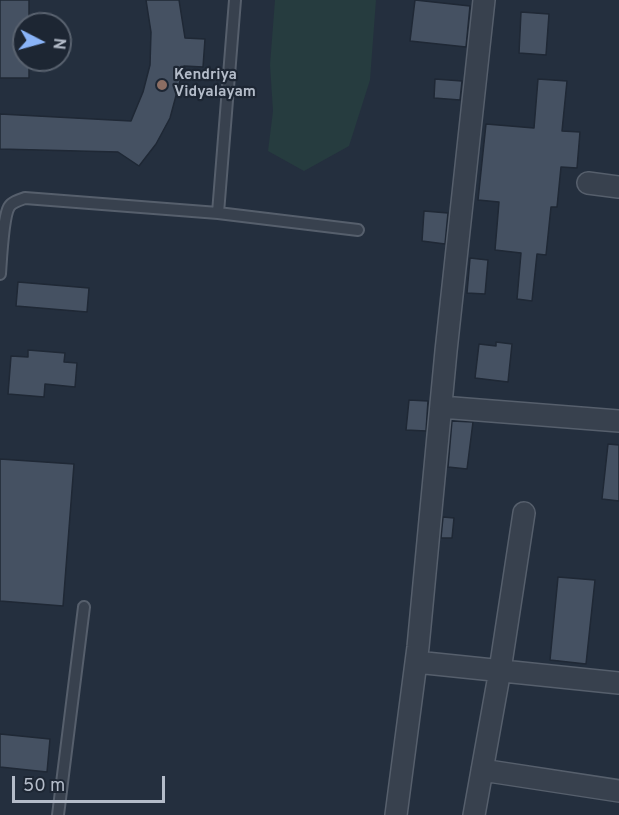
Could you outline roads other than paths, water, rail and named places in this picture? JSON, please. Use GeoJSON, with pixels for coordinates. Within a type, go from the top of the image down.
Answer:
{"type":"FeatureCollection","features":[{"type":"Feature","properties":{"kind":"street"},"geometry":{"type":"LineString","coordinates":[[396,815],[434,663],[441,407],[484,0]]}},
{"type":"Feature","properties":{"kind":"street"},"geometry":{"type":"LineString","coordinates":[[588,183],[619,187]]}},
{"type":"Feature","properties":{"kind":"street"},"geometry":{"type":"LineString","coordinates":[[441,407],[619,421]]}},
{"type":"Feature","properties":{"kind":"street"},"geometry":{"type":"LineString","coordinates":[[474,815],[500,670],[524,513]]}},
{"type":"Feature","properties":{"kind":"street"},"geometry":{"type":"LineString","coordinates":[[434,663],[619,683]]}},
{"type":"Feature","properties":{"kind":"street"},"geometry":{"type":"LineString","coordinates":[[482,770],[619,791]]}},
{"type":"Feature","properties":{"kind":"lane"},"geometry":{"type":"LineString","coordinates":[[218,213],[235,0]]}},
{"type":"Feature","properties":{"kind":"lane"},"geometry":{"type":"LineString","coordinates":[[0,274],[9,206],[25,198],[218,213],[358,230]]}},
{"type":"Feature","properties":{"kind":"lane"},"geometry":{"type":"LineString","coordinates":[[58,815],[84,608]]}},
{"type":"Feature","properties":{"kind":"place","name":"Kendriya Vidyalayam"},"geometry":{"type":"Point","coordinates":[162,85]}}]}
